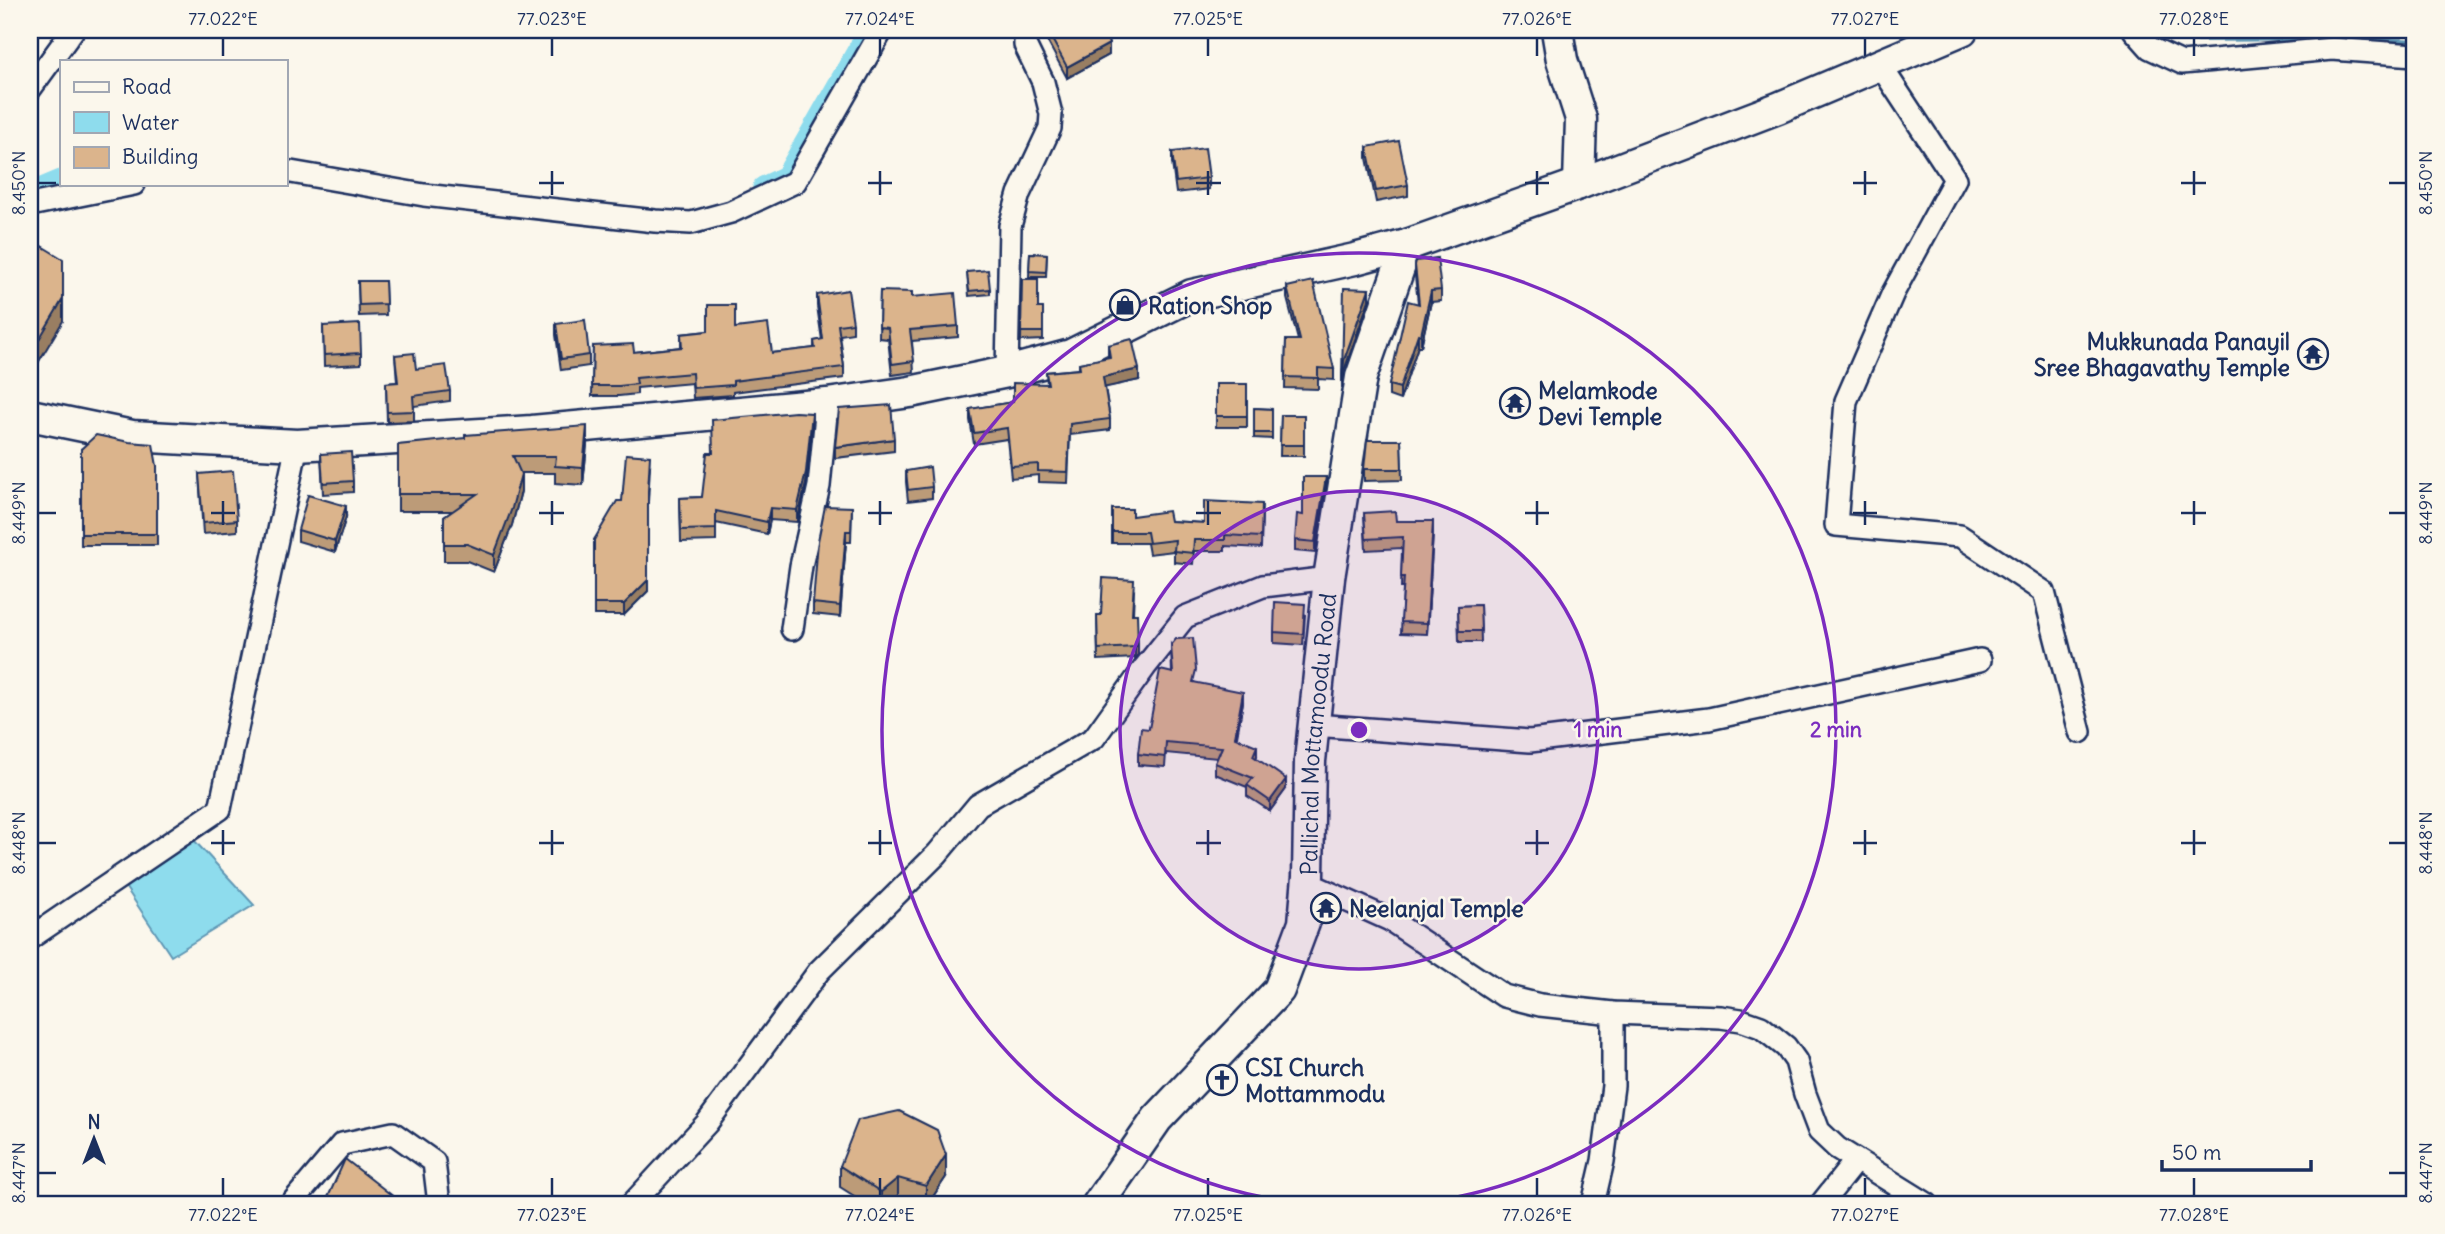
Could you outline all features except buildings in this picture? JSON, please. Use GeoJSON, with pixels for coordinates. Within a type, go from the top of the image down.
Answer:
{"type":"FeatureCollection","features":[{"type":"Feature","properties":{"kind":"street"},"geometry":{"type":"LineString","coordinates":[[30,89],[73,30]]}},
{"type":"Feature","properties":{"kind":"street"},"geometry":{"type":"LineString","coordinates":[[287,171],[424,195],[691,223],[731,212],[794,182],[882,30]]}},
{"type":"Feature","properties":{"kind":"street"},"geometry":{"type":"LineString","coordinates":[[1007,372],[1010,226],[1019,194],[1050,128],[1051,114],[1044,82],[1026,45],[1025,30]]}},
{"type":"Feature","properties":{"kind":"street"},"geometry":{"type":"LineString","coordinates":[[1557,30],[1562,60],[1581,119],[1579,184]]}},
{"type":"Feature","properties":{"kind":"street"},"geometry":{"type":"LineString","coordinates":[[30,415],[132,436],[297,445],[532,431],[827,404],[910,393],[1071,355],[1192,295],[1407,245],[1579,184],[1779,108],[1962,30]]}},
{"type":"Feature","properties":{"kind":"street"},"geometry":{"type":"LineString","coordinates":[[2134,30],[2150,48],[2182,63],[2332,49],[2415,55]]}},
{"type":"Feature","properties":{"kind":"street"},"geometry":{"type":"LineString","coordinates":[[1880,65],[1955,179],[1893,292],[1846,401],[1836,525],[1960,536],[2044,592],[2080,732]]}},
{"type":"Feature","properties":{"kind":"street"},"geometry":{"type":"LineString","coordinates":[[30,205],[124,186]]}},
{"type":"Feature","properties":{"kind":"street","name":"Pallichal Mottamoodu Road"},"geometry":{"type":"LineString","coordinates":[[1098,1204],[1157,1119],[1279,990],[1304,923],[1308,883],[1310,761],[1329,578],[1361,377],[1407,245]]}},
{"type":"Feature","properties":{"kind":"street"},"geometry":{"type":"LineString","coordinates":[[792,629],[801,566],[818,486],[827,404]]}},
{"type":"Feature","properties":{"kind":"street"},"geometry":{"type":"LineString","coordinates":[[30,938],[220,809],[297,445]]}},
{"type":"Feature","properties":{"kind":"street"},"geometry":{"type":"LineString","coordinates":[[632,1204],[707,1123],[819,971],[937,854],[978,805],[1094,738],[1185,617],[1263,586],[1329,578]]}},
{"type":"Feature","properties":{"kind":"street"},"geometry":{"type":"LineString","coordinates":[[1314,725],[1530,741],[1709,719],[1980,660]]}},
{"type":"Feature","properties":{"kind":"street"},"geometry":{"type":"LineString","coordinates":[[1308,883],[1390,919],[1504,996],[1540,1005],[1613,1013],[1721,1017],[1761,1027],[1786,1047],[1796,1061],[1819,1131],[1837,1149],[1927,1204]]}},
{"type":"Feature","properties":{"kind":"street"},"geometry":{"type":"LineString","coordinates":[[1593,1204],[1603,1161],[1613,1086],[1613,1013]]}},
{"type":"Feature","properties":{"kind":"street"},"geometry":{"type":"LineString","coordinates":[[291,1204],[342,1144],[393,1133],[434,1162],[439,1204]]}},
{"type":"Feature","properties":{"kind":"street"},"geometry":{"type":"LineString","coordinates":[[1821,1204],[1856,1160]]}},
{"type":"Feature","properties":{"kind":"water"},"geometry":{"type":"Polygon","coordinates":[[[192,838],[254,905],[171,956],[118,876],[192,838]]]}},
{"type":"Feature","properties":{"kind":"waterway"},"geometry":{"type":"LineString","coordinates":[[763,187],[786,176],[869,30]]}},
{"type":"Feature","properties":{"kind":"waterway"},"geometry":{"type":"LineString","coordinates":[[2162,30],[2185,39],[2356,38],[2415,42]]}},
{"type":"Feature","properties":{"kind":"waterway"},"geometry":{"type":"LineString","coordinates":[[30,193],[60,180]]}},
{"type":"Feature","properties":{"kind":"place","name":"Ration Shop"},"geometry":{"type":"Point","coordinates":[1125,305]}},
{"type":"Feature","properties":{"kind":"place","name":"Mukkunada Panayil Sree Bhagavathy Temple"},"geometry":{"type":"Point","coordinates":[2313,354]}},
{"type":"Feature","properties":{"kind":"place","name":"Melamkode Devi Temple"},"geometry":{"type":"Point","coordinates":[1515,403]}},
{"type":"Feature","properties":{"kind":"place","name":"Neelanjal Temple"},"geometry":{"type":"Point","coordinates":[1326,908]}},
{"type":"Feature","properties":{"kind":"place","name":"CSI Church Mottammodu"},"geometry":{"type":"Point","coordinates":[1222,1080]}}]}
